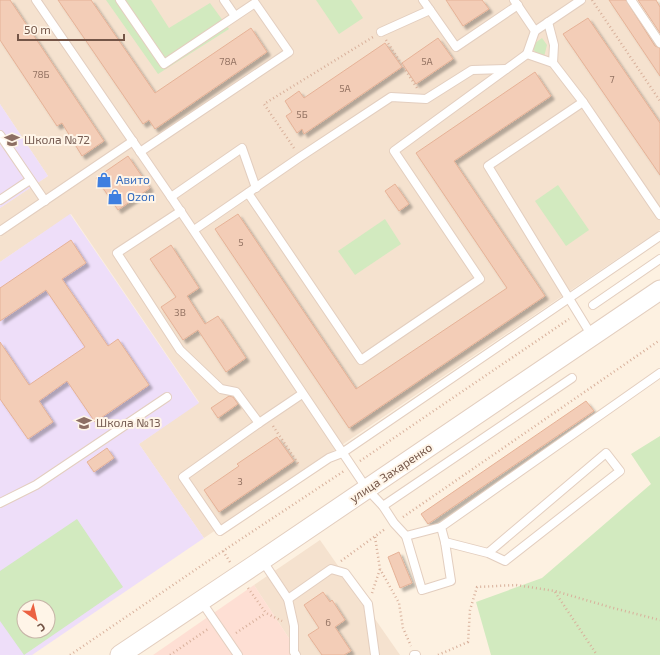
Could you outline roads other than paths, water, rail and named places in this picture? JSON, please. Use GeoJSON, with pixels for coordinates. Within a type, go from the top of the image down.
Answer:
{"type":"FeatureCollection","features":[{"type":"Feature","properties":{"kind":"street","name":"улица Захаренко"},"geometry":{"type":"LineString","coordinates":[[120,655],[660,290]]}},
{"type":"Feature","properties":{"kind":"lane"},"geometry":{"type":"LineString","coordinates":[[36,0],[194,230],[302,394],[367,489],[383,506],[394,523],[406,536],[422,590],[451,581],[445,542],[441,527]]}},
{"type":"Feature","properties":{"kind":"lane"},"geometry":{"type":"LineString","coordinates":[[120,0],[164,64],[255,2],[288,52],[140,152]]}},
{"type":"Feature","properties":{"kind":"lane"},"geometry":{"type":"LineString","coordinates":[[224,0],[235,16]]}},
{"type":"Feature","properties":{"kind":"lane"},"geometry":{"type":"LineString","coordinates":[[424,0],[456,48],[516,3],[535,31]]}},
{"type":"Feature","properties":{"kind":"lane"},"geometry":{"type":"LineString","coordinates":[[248,193],[361,360],[480,279],[394,151],[527,54],[535,31],[581,0]]}},
{"type":"Feature","properties":{"kind":"lane"},"geometry":{"type":"LineString","coordinates":[[631,0],[660,43]]}},
{"type":"Feature","properties":{"kind":"lane"},"geometry":{"type":"LineString","coordinates":[[381,32],[430,10]]}},
{"type":"Feature","properties":{"kind":"lane"},"geometry":{"type":"LineString","coordinates":[[548,22],[554,45],[553,63]]}},
{"type":"Feature","properties":{"kind":"lane"},"geometry":{"type":"LineString","coordinates":[[527,54],[553,63],[583,102],[660,215]]}},
{"type":"Feature","properties":{"kind":"lane"},"geometry":{"type":"LineString","coordinates":[[194,230],[391,97],[426,99],[472,70],[506,69]]}},
{"type":"Feature","properties":{"kind":"lane"},"geometry":{"type":"LineString","coordinates":[[583,102],[488,166],[577,314],[592,336]]}},
{"type":"Feature","properties":{"kind":"lane"},"geometry":{"type":"LineString","coordinates":[[0,135],[45,201]]}},
{"type":"Feature","properties":{"kind":"lane"},"geometry":{"type":"LineString","coordinates":[[0,231],[133,141]]}},
{"type":"Feature","properties":{"kind":"lane"},"geometry":{"type":"LineString","coordinates":[[171,197],[242,148],[256,188]]}},
{"type":"Feature","properties":{"kind":"lane"},"geometry":{"type":"LineString","coordinates":[[0,200],[30,180]]}},
{"type":"Feature","properties":{"kind":"lane"},"geometry":{"type":"LineString","coordinates":[[181,211],[117,253],[180,350],[220,389],[236,392],[259,423]]}},
{"type":"Feature","properties":{"kind":"lane"},"geometry":{"type":"LineString","coordinates":[[302,394],[183,477],[220,531],[329,458],[342,452],[660,236]]}},
{"type":"Feature","properties":{"kind":"lane"},"geometry":{"type":"LineString","coordinates":[[593,305],[660,259]]}},
{"type":"Feature","properties":{"kind":"lane"},"geometry":{"type":"LineString","coordinates":[[406,536],[441,527],[660,373]]}},
{"type":"Feature","properties":{"kind":"lane"},"geometry":{"type":"LineString","coordinates":[[383,506],[572,378]]}},
{"type":"Feature","properties":{"kind":"lane"},"geometry":{"type":"LineString","coordinates":[[0,503],[36,485],[167,397]]}},
{"type":"Feature","properties":{"kind":"lane"},"geometry":{"type":"LineString","coordinates":[[445,542],[488,553],[505,561],[620,471],[606,453],[488,553]]}},
{"type":"Feature","properties":{"kind":"lane"},"geometry":{"type":"LineString","coordinates":[[262,560],[288,598],[294,626],[294,652],[296,655]]}},
{"type":"Feature","properties":{"kind":"lane"},"geometry":{"type":"LineString","coordinates":[[288,598],[331,569],[345,573],[368,604],[375,655]]}},
{"type":"Feature","properties":{"kind":"lane"},"geometry":{"type":"LineString","coordinates":[[201,601],[238,655]]}},
{"type":"Feature","properties":{"kind":"place","name":"Школа №72"},"geometry":{"type":"Point","coordinates":[12,140]}},
{"type":"Feature","properties":{"kind":"place","name":"Авито"},"geometry":{"type":"Point","coordinates":[104,180]}},
{"type":"Feature","properties":{"kind":"place","name":"Ozon"},"geometry":{"type":"Point","coordinates":[115,197]}},
{"type":"Feature","properties":{"kind":"place","name":"Школа №13"},"geometry":{"type":"Point","coordinates":[84,423]}}]}
